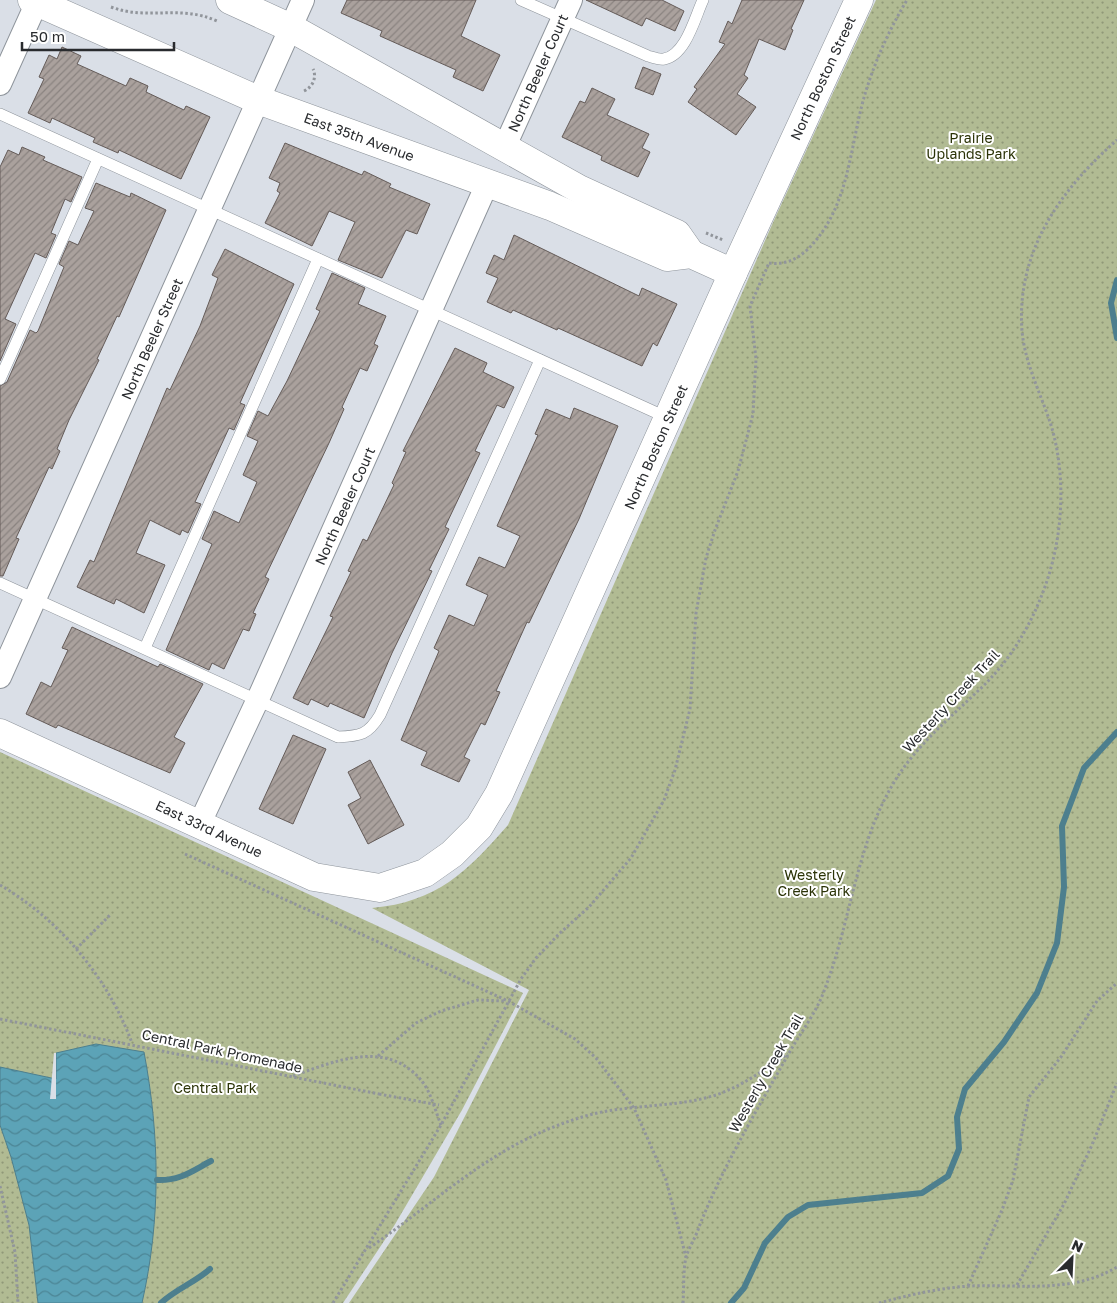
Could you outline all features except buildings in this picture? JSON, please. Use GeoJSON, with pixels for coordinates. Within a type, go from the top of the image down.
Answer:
{"type":"FeatureCollection","features":[{"type":"Feature","properties":{"kind":"street","name":"North Beeler Street"},"geometry":{"type":"LineString","coordinates":[[0,677],[303,0]]}},
{"type":"Feature","properties":{"kind":"street","name":"North Boston Street"},"geometry":{"type":"LineString","coordinates":[[425,873],[452,854],[479,827],[499,794],[733,273],[859,0]]}},
{"type":"Feature","properties":{"kind":"street"},"geometry":{"type":"LineString","coordinates":[[0,84],[34,1]]}},
{"type":"Feature","properties":{"kind":"street","name":"East 35th Avenue"},"geometry":{"type":"LineString","coordinates":[[34,1],[258,100],[582,219],[667,257],[691,254]]}},
{"type":"Feature","properties":{"kind":"street","name":"North Beeler Court"},"geometry":{"type":"LineString","coordinates":[[505,146],[566,9]]}},
{"type":"Feature","properties":{"kind":"street"},"geometry":{"type":"LineString","coordinates":[[225,11],[291,28],[579,189],[677,234],[691,254],[733,273]]}},
{"type":"Feature","properties":{"kind":"street","name":"North Beeler Court"},"geometry":{"type":"LineString","coordinates":[[199,825],[258,699],[487,184]]}},
{"type":"Feature","properties":{"kind":"street","name":"East 33rd Avenue"},"geometry":{"type":"LineString","coordinates":[[0,733],[314,877],[380,888],[425,873]]}},
{"type":"Feature","properties":{"kind":"lane"},"geometry":{"type":"LineString","coordinates":[[521,0],[566,9],[648,56],[663,59],[675,54],[684,42],[703,0]]}},
{"type":"Feature","properties":{"kind":"lane"},"geometry":{"type":"LineString","coordinates":[[0,114],[669,418]]}},
{"type":"Feature","properties":{"kind":"lane"},"geometry":{"type":"LineString","coordinates":[[0,379],[98,159]]}},
{"type":"Feature","properties":{"kind":"lane"},"geometry":{"type":"LineString","coordinates":[[145,648],[318,258]]}},
{"type":"Feature","properties":{"kind":"lane"},"geometry":{"type":"LineString","coordinates":[[0,583],[338,737],[356,736],[371,729],[380,716],[540,360]]}},
{"type":"Feature","properties":{"kind":"path"},"geometry":{"type":"LineString","coordinates":[[333,1303],[367,1250],[441,1125],[508,1001],[536,958],[611,884],[649,830],[664,800],[684,738],[690,709],[696,613],[706,558],[738,471],[753,414],[756,359],[750,306],[769,263],[790,262],[803,253],[827,225],[838,204],[847,177],[857,122],[871,76],[887,35],[907,0]]}},
{"type":"Feature","properties":{"kind":"path"},"geometry":{"type":"LineString","coordinates":[[110,6],[136,14],[183,11],[198,14],[225,11]]}},
{"type":"Feature","properties":{"kind":"path"},"geometry":{"type":"LineString","coordinates":[[296,91],[302,92],[312,85],[315,71],[310,65]]}},
{"type":"Feature","properties":{"kind":"path","name":"Westerly Creek Trail"},"geometry":{"type":"LineString","coordinates":[[683,1303],[686,1257],[729,1162],[790,1052],[814,1013],[824,992],[842,939],[867,838],[889,791],[902,770],[933,733],[981,689],[1008,657],[1022,637],[1044,590],[1054,557],[1059,525],[1060,487],[1057,454],[1051,428],[1029,364],[1022,333],[1022,297],[1029,262],[1041,232],[1057,204],[1080,174],[1117,140]]}},
{"type":"Feature","properties":{"kind":"path"},"geometry":{"type":"LineString","coordinates":[[710,234],[727,242]]}},
{"type":"Feature","properties":{"kind":"path"},"geometry":{"type":"LineString","coordinates":[[185,854],[508,1001],[575,1039],[596,1058],[634,1108],[666,1180],[686,1257]]}},
{"type":"Feature","properties":{"kind":"path"},"geometry":{"type":"LineString","coordinates":[[0,885],[32,906],[76,948],[104,985],[132,1044]]}},
{"type":"Feature","properties":{"kind":"path"},"geometry":{"type":"LineString","coordinates":[[76,948],[110,915]]}},
{"type":"Feature","properties":{"kind":"path"},"geometry":{"type":"LineString","coordinates":[[968,1286],[999,1218],[1013,1180],[1030,1098],[1061,1057],[1097,1001],[1117,983]]}},
{"type":"Feature","properties":{"kind":"path"},"geometry":{"type":"LineString","coordinates":[[378,1057],[416,1023],[441,1011],[478,1000],[508,1001]]}},
{"type":"Feature","properties":{"kind":"path","name":"Central Park Promenade"},"geometry":{"type":"LineString","coordinates":[[0,1019],[439,1105]]}},
{"type":"Feature","properties":{"kind":"path"},"geometry":{"type":"LineString","coordinates":[[367,1250],[398,1229],[452,1185],[514,1145],[579,1118],[634,1108],[688,1102],[725,1092],[748,1080],[790,1052]]}},
{"type":"Feature","properties":{"kind":"path"},"geometry":{"type":"LineString","coordinates":[[292,1076],[323,1065],[366,1055],[398,1061],[421,1080],[432,1100],[441,1125]]}},
{"type":"Feature","properties":{"kind":"path"},"geometry":{"type":"LineString","coordinates":[[1017,1285],[1064,1204],[1092,1145],[1117,1083]]}},
{"type":"Feature","properties":{"kind":"path"},"geometry":{"type":"LineString","coordinates":[[0,1186],[15,1252],[18,1303]]}},
{"type":"Feature","properties":{"kind":"path"},"geometry":{"type":"LineString","coordinates":[[879,1303],[921,1292],[968,1286],[1051,1286],[1080,1283],[1117,1266]]}},
{"type":"Feature","properties":{"kind":"green space","name":"Westerly Creek Park"},"geometry":{"type":"Polygon","coordinates":[[[876,0],[1117,0],[1117,1303],[349,1303],[434,1177],[529,990],[372,908],[395,905],[415,899],[449,882],[479,857],[508,825],[775,218],[876,0]]]}},
{"type":"Feature","properties":{"kind":"green space","name":"Central Park"},"geometry":{"type":"Polygon","coordinates":[[[0,752],[523,993],[462,1110],[394,1226],[343,1303],[0,1303],[0,752]]]}},
{"type":"Feature","properties":{"kind":"water"},"geometry":{"type":"Polygon","coordinates":[[[96,1044],[144,1052],[153,1115],[156,1178],[153,1240],[142,1303],[38,1303],[29,1225],[11,1157],[0,1125],[0,1067],[56,1079],[56,1053],[96,1044]]]}},
{"type":"Feature","properties":{"kind":"pier"},"geometry":{"type":"Polygon","coordinates":[[[54,1053],[56,1053],[56,1099],[50,1099],[54,1053]]]}},
{"type":"Feature","properties":{"kind":"waterway"},"geometry":{"type":"LineString","coordinates":[[1117,280],[1111,303],[1117,338]]}},
{"type":"Feature","properties":{"kind":"waterway"},"geometry":{"type":"LineString","coordinates":[[731,1303],[744,1288],[765,1243],[788,1217],[808,1205],[922,1193],[948,1176],[959,1149],[957,1117],[965,1089],[1004,1042],[1037,993],[1057,943],[1064,887],[1062,826],[1084,768],[1117,732]]}},
{"type":"Feature","properties":{"kind":"waterway"},"geometry":{"type":"LineString","coordinates":[[157,1180],[179,1177],[211,1161]]}},
{"type":"Feature","properties":{"kind":"waterway"},"geometry":{"type":"LineString","coordinates":[[161,1303],[210,1269]]}},
{"type":"Feature","properties":{"kind":"park label","name":"Prairie Uplands Park"},"geometry":{"type":"Point","coordinates":[971,146]}}]}
